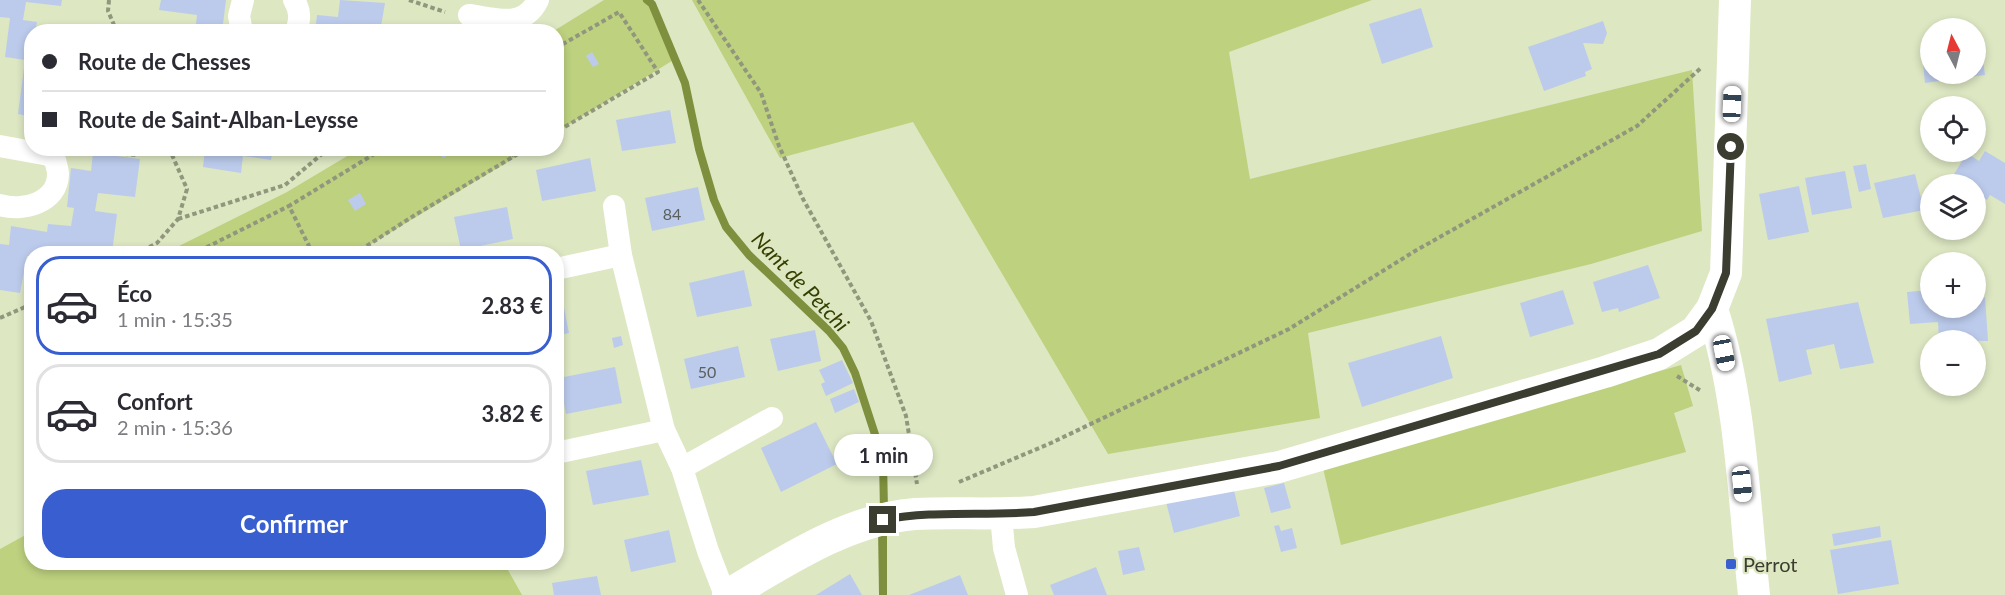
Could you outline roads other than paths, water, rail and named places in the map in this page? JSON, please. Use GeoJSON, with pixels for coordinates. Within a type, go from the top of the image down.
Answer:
{"type":"FeatureCollection","features":[{"type":"Feature","properties":{"kind":"main road"},"geometry":{"type":"LineString","coordinates":[[727,595],[815,544],[894,518],[1034,512],[1279,466],[1659,354],[1696,331],[1712,309],[1726,273],[1735,0]]}},
{"type":"Feature","properties":{"kind":"main road"},"geometry":{"type":"LineString","coordinates":[[1712,309],[1720,332],[1733,396],[1754,595]]}},
{"type":"Feature","properties":{"kind":"street"},"geometry":{"type":"LineString","coordinates":[[240,24],[239,16],[243,0]]}},
{"type":"Feature","properties":{"kind":"street"},"geometry":{"type":"LineString","coordinates":[[294,0],[300,10],[299,24]]}},
{"type":"Feature","properties":{"kind":"street"},"geometry":{"type":"LineString","coordinates":[[459,14],[511,22],[533,10],[538,0]]}},
{"type":"Feature","properties":{"kind":"street"},"geometry":{"type":"LineString","coordinates":[[0,146],[24,150]]}},
{"type":"Feature","properties":{"kind":"street"},"geometry":{"type":"LineString","coordinates":[[0,205],[10,208],[27,208],[40,202],[53,190],[58,175],[55,160],[51,156]]}},
{"type":"Feature","properties":{"kind":"street"},"geometry":{"type":"LineString","coordinates":[[614,206],[621,255],[664,430],[682,468],[708,551],[727,595]]}},
{"type":"Feature","properties":{"kind":"street"},"geometry":{"type":"LineString","coordinates":[[564,267],[621,255]]}},
{"type":"Feature","properties":{"kind":"street"},"geometry":{"type":"LineString","coordinates":[[682,468],[772,418]]}},
{"type":"Feature","properties":{"kind":"street"},"geometry":{"type":"LineString","coordinates":[[564,451],[664,430]]}},
{"type":"Feature","properties":{"kind":"street"},"geometry":{"type":"LineString","coordinates":[[1001,515],[1005,548],[1017,595]]}},
{"type":"Feature","properties":{"kind":"waterway","name":"Nant de Petchi"},"geometry":{"type":"LineString","coordinates":[[647,0],[652,4],[685,83],[699,149],[714,200],[726,227],[749,255],[829,331],[843,348],[855,373],[883,459],[884,511]]}},
{"type":"Feature","properties":{"kind":"place","name":"Perrot"},"geometry":{"type":"Point","coordinates":[1731,564]}}]}
